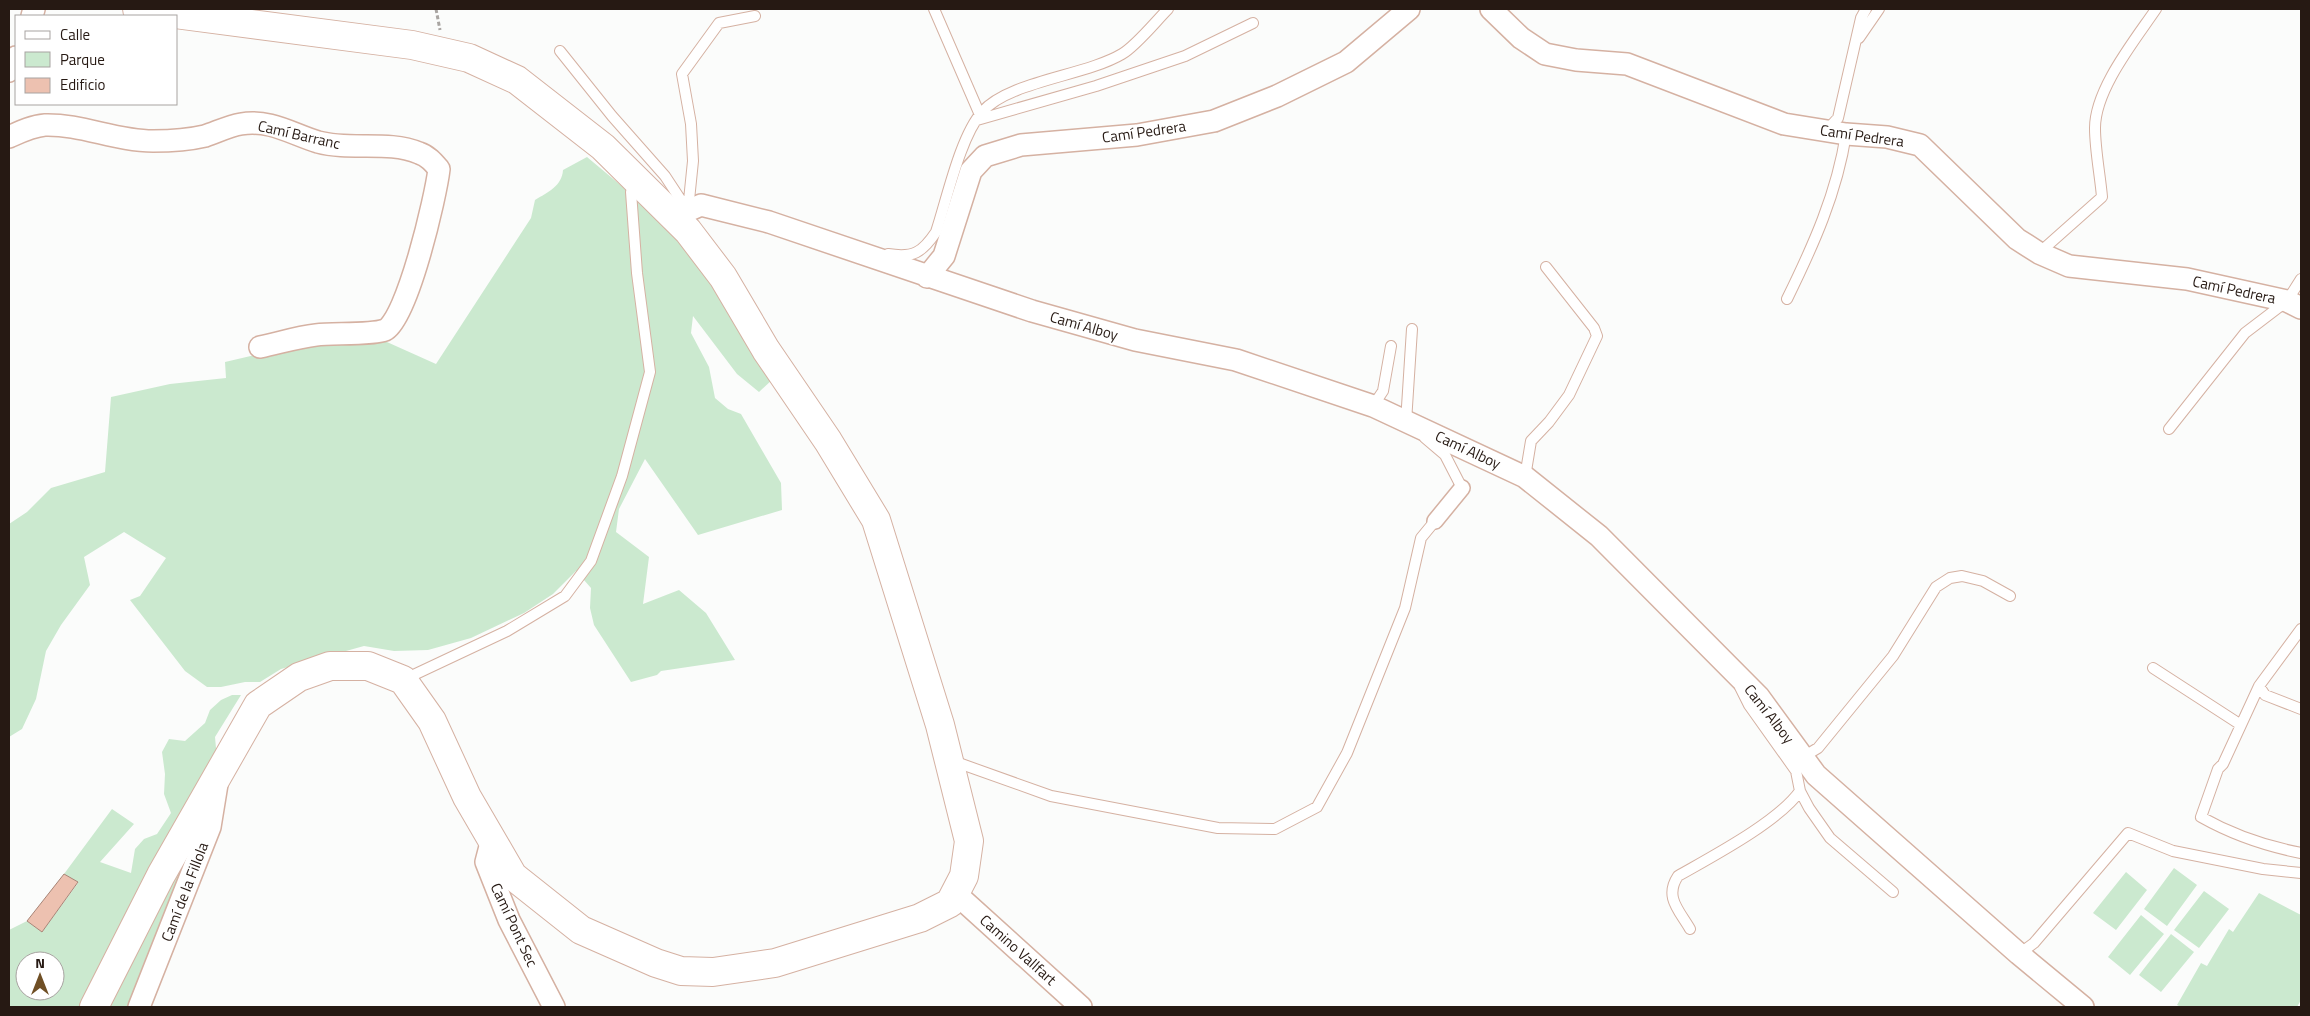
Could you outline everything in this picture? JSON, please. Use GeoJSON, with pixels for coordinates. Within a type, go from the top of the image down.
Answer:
{"type":"FeatureCollection","features":[{"type":"Feature","properties":{"kind":"main road"},"geometry":{"type":"LineString","coordinates":[[94,1007],[161,875],[258,705],[299,677],[330,666],[368,666],[403,680],[432,721],[467,797],[513,876],[581,930],[656,963],[682,971],[713,972],[775,963],[920,918],[950,904],[964,876],[969,842],[940,725],[876,520],[828,441],[766,350],[723,277],[688,231],[681,214],[638,182],[603,147],[517,80],[470,58],[412,45],[137,9]]}},
{"type":"Feature","properties":{"kind":"street","name":"Camí Pedrera"},"geometry":{"type":"LineString","coordinates":[[927,277],[944,256],[971,171],[985,156],[1021,145],[1137,135],[1214,121],[1277,96],[1346,62],[1408,9]]}},
{"type":"Feature","properties":{"kind":"street","name":"Camí Pedrera"},"geometry":{"type":"LineString","coordinates":[[1491,9],[1521,38],[1545,54],[1576,60],[1627,64],[1784,124],[1886,137],[1920,145],[2017,238],[2039,253],[2069,266],[2187,279],[2294,304]]}},
{"type":"Feature","properties":{"kind":"street"},"geometry":{"type":"LineString","coordinates":[[9,71],[15,59]]}},
{"type":"Feature","properties":{"kind":"street","name":"Camí Barranc"},"geometry":{"type":"LineString","coordinates":[[9,137],[44,125],[75,127],[95,133],[151,141],[181,141],[206,136],[242,124],[264,124],[291,130],[318,142],[355,147],[396,147],[419,152],[432,160],[439,169],[437,190],[422,249],[394,320],[387,329],[375,332],[314,335],[260,348]]}},
{"type":"Feature","properties":{"kind":"street","name":"Camí Alboy"},"geometry":{"type":"LineString","coordinates":[[681,214],[701,205],[769,222],[1032,311],[1135,340],[1236,360],[1373,406],[1525,477],[1599,536],[1759,697],[1816,775],[2019,954],[2083,1007]]}},
{"type":"Feature","properties":{"kind":"street"},"geometry":{"type":"LineString","coordinates":[[1435,521],[1462,488]]}},
{"type":"Feature","properties":{"kind":"street","name":"Camí de la Fillola"},"geometry":{"type":"LineString","coordinates":[[139,1007],[210,827],[218,774]]}},
{"type":"Feature","properties":{"kind":"street","name":"Camí Pont Sec"},"geometry":{"type":"LineString","coordinates":[[492,840],[486,862],[508,920],[554,1007]]}},
{"type":"Feature","properties":{"kind":"street","name":"Camino Vallfart"},"geometry":{"type":"LineString","coordinates":[[955,894],[1081,1007]]}},
{"type":"Feature","properties":{"kind":"lane"},"geometry":{"type":"LineString","coordinates":[[934,9],[978,118]]}},
{"type":"Feature","properties":{"kind":"lane"},"geometry":{"type":"LineString","coordinates":[[828,242],[896,255],[913,255],[927,246],[936,232],[962,153],[978,118],[994,101],[1017,91],[1123,54],[1168,9]]}},
{"type":"Feature","properties":{"kind":"lane"},"geometry":{"type":"LineString","coordinates":[[1788,299],[1818,236],[1842,165],[1836,132],[1838,118],[1861,18],[1866,9]]}},
{"type":"Feature","properties":{"kind":"lane"},"geometry":{"type":"LineString","coordinates":[[1856,41],[1879,9]]}},
{"type":"Feature","properties":{"kind":"lane"},"geometry":{"type":"LineString","coordinates":[[2039,253],[2102,197],[2095,126],[2102,96],[2126,53],[2156,9]]}},
{"type":"Feature","properties":{"kind":"lane"},"geometry":{"type":"LineString","coordinates":[[681,214],[693,160],[691,124],[682,74],[719,23],[755,16]]}},
{"type":"Feature","properties":{"kind":"lane"},"geometry":{"type":"LineString","coordinates":[[978,118],[1096,86],[1185,56],[1253,23]]}},
{"type":"Feature","properties":{"kind":"lane"},"geometry":{"type":"LineString","coordinates":[[560,51],[612,116],[665,176],[681,214]]}},
{"type":"Feature","properties":{"kind":"lane"},"geometry":{"type":"LineString","coordinates":[[403,680],[507,631],[565,596],[591,561],[622,476],[650,372],[637,273],[631,192],[638,182]]}},
{"type":"Feature","properties":{"kind":"lane"},"geometry":{"type":"LineString","coordinates":[[1525,477],[1531,441],[1549,422],[1569,395],[1597,336],[1594,328],[1546,267]]}},
{"type":"Feature","properties":{"kind":"lane"},"geometry":{"type":"LineString","coordinates":[[2170,429],[2245,333],[2294,304],[2301,279]]}},
{"type":"Feature","properties":{"kind":"lane"},"geometry":{"type":"LineString","coordinates":[[1412,329],[1405,420],[1444,455],[1462,488]]}},
{"type":"Feature","properties":{"kind":"lane"},"geometry":{"type":"LineString","coordinates":[[1373,406],[1383,391],[1391,346]]}},
{"type":"Feature","properties":{"kind":"lane"},"geometry":{"type":"LineString","coordinates":[[949,760],[1051,796],[1218,828],[1275,829],[1317,807],[1347,753],[1405,608],[1421,538],[1435,521]]}},
{"type":"Feature","properties":{"kind":"lane"},"geometry":{"type":"LineString","coordinates":[[1803,757],[1818,748],[1893,656],[1936,587],[1950,578],[1962,576],[1983,581],[2010,596]]}},
{"type":"Feature","properties":{"kind":"lane"},"geometry":{"type":"LineString","coordinates":[[2301,629],[2259,686],[2223,764],[2218,769],[2201,817],[2225,830],[2269,847],[2301,853]]}},
{"type":"Feature","properties":{"kind":"lane"},"geometry":{"type":"LineString","coordinates":[[2153,668],[2241,725]]}},
{"type":"Feature","properties":{"kind":"lane"},"geometry":{"type":"LineString","coordinates":[[1732,670],[1749,705],[1796,771],[1800,791],[1809,808],[1830,838],[1893,892]]}},
{"type":"Feature","properties":{"kind":"lane"},"geometry":{"type":"LineString","coordinates":[[2259,686],[2265,694],[2301,709]]}},
{"type":"Feature","properties":{"kind":"lane"},"geometry":{"type":"LineString","coordinates":[[1690,929],[1672,897],[1672,886],[1678,876],[1777,814],[1793,801],[1800,791]]}},
{"type":"Feature","properties":{"kind":"lane"},"geometry":{"type":"LineString","coordinates":[[2019,954],[2034,943],[2128,833],[2173,852],[2263,869],[2301,873]]}},
{"type":"Feature","properties":{"kind":"green space"},"geometry":{"type":"Polygon","coordinates":[[[587,157],[679,234],[773,379],[759,392],[737,374],[693,316],[691,333],[709,367],[715,398],[728,409],[741,414],[781,483],[782,510],[698,535],[645,459],[619,509],[616,532],[649,557],[643,604],[679,590],[706,613],[735,660],[661,671],[657,675],[631,682],[594,625],[590,608],[591,588],[576,571],[553,594],[524,613],[471,638],[428,650],[394,651],[364,646],[281,669],[260,682],[207,687],[185,671],[130,600],[140,596],[166,558],[124,532],[84,557],[90,585],[61,625],[46,651],[36,699],[22,729],[9,737],[9,524],[27,512],[51,488],[105,472],[111,397],[170,384],[226,378],[225,362],[318,340],[378,338],[436,364],[531,218],[535,200],[557,184],[563,170],[587,157]]]}},
{"type":"Feature","properties":{"kind":"green space"},"geometry":{"type":"Polygon","coordinates":[[[232,695],[241,695],[215,737],[217,759],[83,1007],[9,1007],[9,930],[27,921],[42,932],[78,883],[64,874],[112,809],[134,824],[100,862],[131,873],[135,849],[144,839],[157,834],[171,813],[164,794],[165,774],[162,752],[169,739],[185,741],[205,723],[210,710],[221,700],[232,695]]]}},
{"type":"Feature","properties":{"kind":"green space"},"geometry":{"type":"Polygon","coordinates":[[[192,837],[200,839],[131,1007],[105,1007],[192,837]]]}},
{"type":"Feature","properties":{"kind":"green space"},"geometry":{"type":"Polygon","coordinates":[[[2174,868],[2197,885],[2167,926],[2144,909],[2174,868]]]}},
{"type":"Feature","properties":{"kind":"green space"},"geometry":{"type":"Polygon","coordinates":[[[2126,872],[2147,890],[2116,930],[2093,913],[2126,872]]]}},
{"type":"Feature","properties":{"kind":"green space"},"geometry":{"type":"Polygon","coordinates":[[[2204,891],[2229,909],[2199,948],[2174,930],[2204,891]]]}},
{"type":"Feature","properties":{"kind":"green space"},"geometry":{"type":"Polygon","coordinates":[[[2259,893],[2301,915],[2301,1000],[2297,1007],[2181,1007],[2177,1005],[2201,963],[2207,966],[2229,929],[2233,932],[2259,893]]]}},
{"type":"Feature","properties":{"kind":"green space"},"geometry":{"type":"Polygon","coordinates":[[[2141,915],[2164,934],[2130,975],[2108,957],[2141,915]]]}},
{"type":"Feature","properties":{"kind":"green space"},"geometry":{"type":"Polygon","coordinates":[[[2171,934],[2194,952],[2161,992],[2139,975],[2171,934]]]}},
{"type":"Feature","properties":{"kind":"building"},"geometry":{"type":"Polygon","coordinates":[[[64,874],[78,882],[42,932],[27,921],[64,874]]]}}]}
